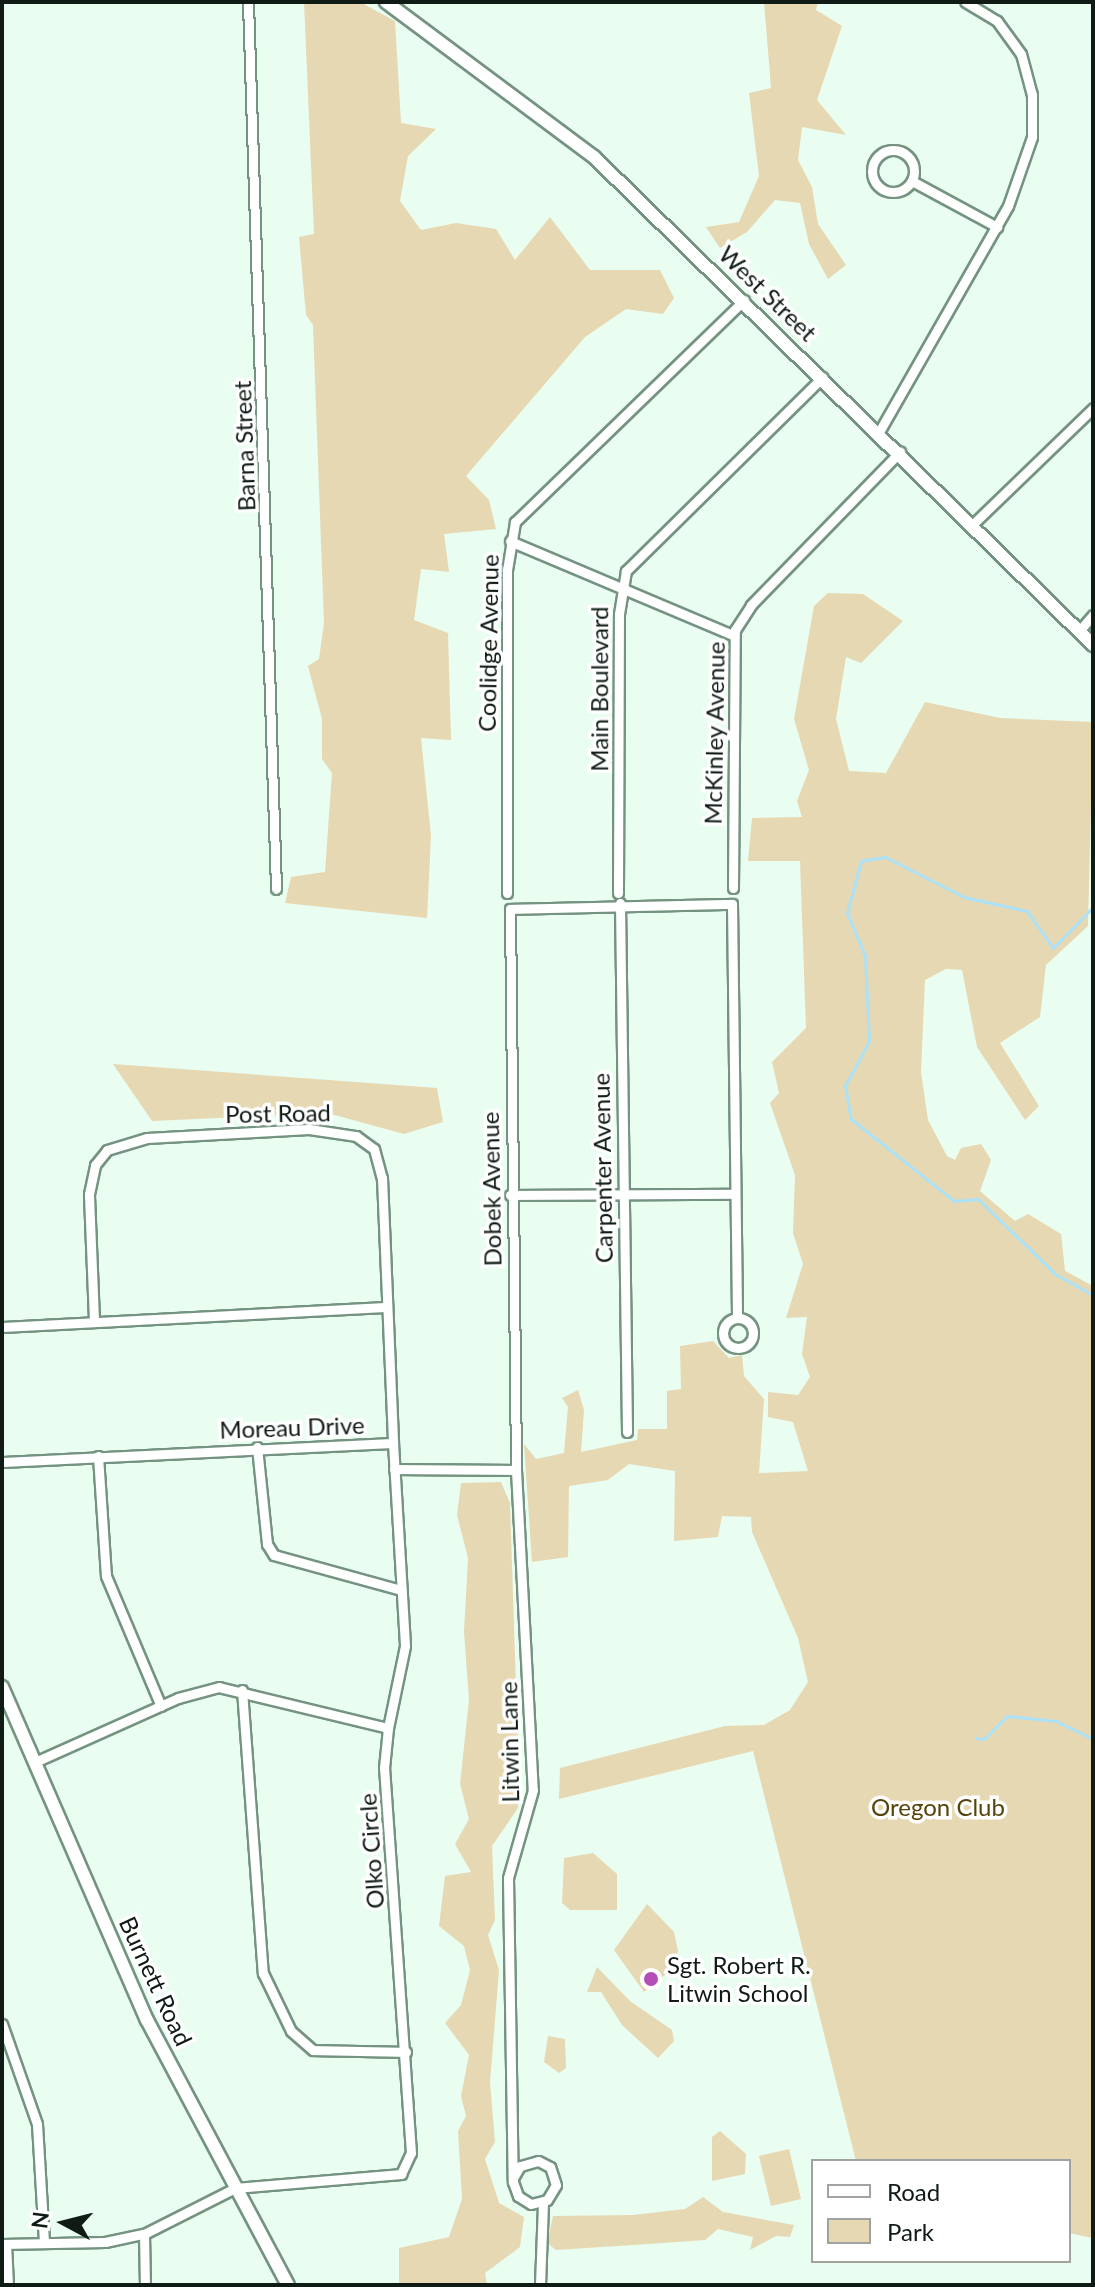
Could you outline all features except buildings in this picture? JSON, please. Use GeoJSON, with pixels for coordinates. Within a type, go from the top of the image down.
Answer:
{"type":"FeatureCollection","features":[{"type":"Feature","properties":{"kind":"main road","name":"West Street"},"geometry":{"type":"LineString","coordinates":[[386,2],[594,157],[900,452],[1093,645]]}},
{"type":"Feature","properties":{"kind":"main road","name":"Burnett Road"},"geometry":{"type":"LineString","coordinates":[[2,1687],[147,2020],[288,2285]]}},
{"type":"Feature","properties":{"kind":"street","name":"Barna Street"},"geometry":{"type":"LineString","coordinates":[[248,2],[276,889]]}},
{"type":"Feature","properties":{"kind":"street"},"geometry":{"type":"LineString","coordinates":[[879,432],[997,227],[1027,159],[1032,95],[1011,36],[965,2]]}},
{"type":"Feature","properties":{"kind":"street"},"geometry":{"type":"LineString","coordinates":[[887,150],[903,152],[913,165],[912,181],[899,191],[882,189],[872,176],[874,160],[887,150]]}},
{"type":"Feature","properties":{"kind":"street"},"geometry":{"type":"LineString","coordinates":[[912,181],[997,227]]}},
{"type":"Feature","properties":{"kind":"street","name":"Coolidge Avenue"},"geometry":{"type":"LineString","coordinates":[[507,893],[510,541],[521,514],[744,300]]}},
{"type":"Feature","properties":{"kind":"street","name":"Main Boulevard"},"geometry":{"type":"LineString","coordinates":[[619,898],[620,592],[635,558],[823,377]]}},
{"type":"Feature","properties":{"kind":"street"},"geometry":{"type":"LineString","coordinates":[[973,524],[1093,408]]}},
{"type":"Feature","properties":{"kind":"street","name":"McKinley Avenue"},"geometry":{"type":"LineString","coordinates":[[733,888],[733,635],[751,605],[900,452]]}},
{"type":"Feature","properties":{"kind":"street"},"geometry":{"type":"LineString","coordinates":[[510,541],[620,592],[733,635]]}},
{"type":"Feature","properties":{"kind":"street"},"geometry":{"type":"LineString","coordinates":[[1079,631],[1093,615]]}},
{"type":"Feature","properties":{"kind":"street"},"geometry":{"type":"LineString","coordinates":[[619,898],[732,904],[737,1317]]}},
{"type":"Feature","properties":{"kind":"street","name":"Dobek Avenue"},"geometry":{"type":"LineString","coordinates":[[516,1470],[510,1195],[510,909],[619,898]]}},
{"type":"Feature","properties":{"kind":"street","name":"Carpenter Avenue"},"geometry":{"type":"LineString","coordinates":[[619,898],[627,1432]]}},
{"type":"Feature","properties":{"kind":"street","name":"Post Road"},"geometry":{"type":"LineString","coordinates":[[94,1320],[89,1194],[102,1155],[128,1140],[289,1130],[350,1134],[374,1149],[382,1178],[393,1443]]}},
{"type":"Feature","properties":{"kind":"street"},"geometry":{"type":"LineString","coordinates":[[510,1195],[735,1194]]}},
{"type":"Feature","properties":{"kind":"street"},"geometry":{"type":"LineString","coordinates":[[2,1327],[385,1307]]}},
{"type":"Feature","properties":{"kind":"street","name":"Moreau Drive"},"geometry":{"type":"LineString","coordinates":[[2,1462],[257,1447],[393,1443],[405,1646],[388,1728]]}},
{"type":"Feature","properties":{"kind":"street"},"geometry":{"type":"LineString","coordinates":[[257,1447],[267,1544],[274,1555],[401,1590]]}},
{"type":"Feature","properties":{"kind":"street"},"geometry":{"type":"LineString","coordinates":[[98,1456],[106,1576],[161,1706]]}},
{"type":"Feature","properties":{"kind":"street"},"geometry":{"type":"LineString","coordinates":[[394,1469],[516,1470]]}},
{"type":"Feature","properties":{"kind":"street","name":"Litwin Lane"},"geometry":{"type":"LineString","coordinates":[[513,2178],[508,1878],[533,1795],[516,1470]]}},
{"type":"Feature","properties":{"kind":"street"},"geometry":{"type":"LineString","coordinates":[[35,1762],[161,1706],[219,1687],[242,1690],[388,1728]]}},
{"type":"Feature","properties":{"kind":"street"},"geometry":{"type":"LineString","coordinates":[[242,1690],[263,1973],[291,2031],[313,2050],[406,2052]]}},
{"type":"Feature","properties":{"kind":"street","name":"Olko Circle"},"geometry":{"type":"LineString","coordinates":[[235,2188],[401,2174],[411,2153],[384,1768],[388,1728]]}},
{"type":"Feature","properties":{"kind":"street"},"geometry":{"type":"LineString","coordinates":[[2,2024],[37,2124],[44,2243]]}},
{"type":"Feature","properties":{"kind":"street"},"geometry":{"type":"LineString","coordinates":[[540,2285],[543,2203],[556,2185],[550,2167],[529,2161],[513,2178],[521,2199],[543,2203]]}},
{"type":"Feature","properties":{"kind":"street"},"geometry":{"type":"LineString","coordinates":[[8,2285],[4,2244],[144,2234],[235,2188]]}},
{"type":"Feature","properties":{"kind":"street"},"geometry":{"type":"LineString","coordinates":[[144,2234],[145,2285]]}},
{"type":"Feature","properties":{"kind":"green space"},"geometry":{"type":"Polygon","coordinates":[[[304,2],[360,2],[395,21],[401,123],[436,129],[408,156],[400,201],[421,230],[456,223],[496,229],[515,260],[550,217],[590,270],[660,270],[674,298],[663,314],[626,309],[585,337],[466,476],[489,500],[496,529],[444,534],[449,572],[421,569],[414,620],[448,633],[451,740],[421,738],[431,836],[427,918],[285,903],[291,877],[325,872],[332,773],[322,759],[322,719],[308,666],[319,659],[324,623],[313,325],[306,315],[299,237],[314,234],[304,2]]]}},
{"type":"Feature","properties":{"kind":"green space"},"geometry":{"type":"Polygon","coordinates":[[[764,2],[818,2],[816,10],[842,26],[817,100],[846,135],[802,127],[798,160],[812,187],[818,224],[846,265],[828,279],[809,244],[800,203],[775,200],[747,232],[720,248],[706,227],[739,222],[759,176],[749,93],[771,88],[764,2]]]}},
{"type":"Feature","properties":{"kind":"green space","name":"Oregon Club"},"geometry":{"type":"Polygon","coordinates":[[[828,593],[863,594],[903,621],[861,663],[846,657],[836,719],[849,771],[886,773],[925,702],[1000,718],[1093,722],[1088,926],[1046,965],[1040,1017],[1000,1043],[1039,1106],[1025,1120],[977,1047],[962,970],[946,969],[925,980],[921,1072],[928,1120],[947,1156],[955,1160],[961,1148],[981,1144],[991,1160],[980,1191],[1015,1221],[1028,1214],[1061,1234],[1065,1271],[1093,1286],[1092,2238],[1071,2233],[1071,2159],[855,2159],[753,1751],[559,1799],[560,1768],[725,1726],[764,1725],[790,1710],[808,1682],[798,1638],[752,1532],[751,1517],[722,1516],[718,1537],[674,1541],[675,1471],[629,1464],[608,1480],[569,1486],[568,1557],[532,1562],[524,1444],[536,1459],[564,1453],[568,1407],[562,1398],[578,1390],[584,1410],[581,1452],[637,1440],[638,1429],[667,1429],[667,1391],[681,1389],[680,1346],[713,1341],[729,1358],[742,1355],[744,1376],[764,1399],[759,1473],[808,1471],[793,1422],[768,1417],[768,1392],[798,1395],[810,1377],[802,1354],[807,1317],[786,1318],[803,1264],[793,1233],[795,1175],[770,1103],[779,1093],[772,1062],[806,1028],[800,861],[748,861],[752,818],[802,817],[797,801],[809,770],[794,719],[814,606],[828,593]]]}},
{"type":"Feature","properties":{"kind":"green space"},"geometry":{"type":"Polygon","coordinates":[[[113,1064],[437,1088],[443,1122],[404,1134],[327,1113],[152,1121],[113,1064]]]}},
{"type":"Feature","properties":{"kind":"green space"},"geometry":{"type":"Polygon","coordinates":[[[501,1482],[510,1503],[519,1779],[518,1808],[492,1846],[495,1920],[488,1935],[499,1970],[490,2082],[495,2142],[485,2159],[499,2203],[524,2217],[520,2247],[485,2273],[487,2285],[399,2285],[399,2248],[449,2237],[462,2199],[458,2131],[466,2116],[461,2096],[469,2055],[445,2023],[461,2005],[470,1970],[464,1946],[439,1926],[445,1876],[471,1872],[455,1844],[469,1819],[460,1784],[469,1700],[464,1632],[468,1558],[457,1515],[461,1483],[501,1482]]]}},
{"type":"Feature","properties":{"kind":"green space"},"geometry":{"type":"Polygon","coordinates":[[[593,1853],[617,1874],[617,1910],[570,1910],[562,1903],[564,1858],[593,1853]]]}},
{"type":"Feature","properties":{"kind":"green space"},"geometry":{"type":"Polygon","coordinates":[[[647,1904],[674,1932],[678,1951],[675,1967],[644,1992],[614,1950],[647,1904]]]}},
{"type":"Feature","properties":{"kind":"green space"},"geometry":{"type":"Polygon","coordinates":[[[597,1967],[630,2001],[672,2030],[674,2041],[658,2058],[622,2025],[601,1992],[587,1992],[597,1967]]]}},
{"type":"Feature","properties":{"kind":"green space"},"geometry":{"type":"Polygon","coordinates":[[[548,2036],[565,2039],[566,2068],[559,2073],[544,2062],[548,2036]]]}},
{"type":"Feature","properties":{"kind":"green space"},"geometry":{"type":"Polygon","coordinates":[[[720,2131],[746,2154],[745,2174],[712,2181],[712,2137],[720,2131]]]}},
{"type":"Feature","properties":{"kind":"green space"},"geometry":{"type":"Polygon","coordinates":[[[789,2149],[801,2199],[771,2206],[759,2156],[789,2149]]]}},
{"type":"Feature","properties":{"kind":"green space"},"geometry":{"type":"Polygon","coordinates":[[[703,2197],[723,2212],[794,2225],[790,2237],[776,2236],[750,2250],[753,2237],[718,2229],[705,2240],[556,2250],[547,2243],[553,2216],[633,2215],[685,2209],[703,2197]]]}},
{"type":"Feature","properties":{"kind":"waterway"},"geometry":{"type":"LineString","coordinates":[[1093,907],[1053,948],[1027,911],[964,897],[885,857],[861,861],[847,913],[865,956],[869,1041],[845,1086],[851,1119],[954,1201],[978,1199],[1055,1274],[1093,1295]]}},
{"type":"Feature","properties":{"kind":"waterway"},"geometry":{"type":"LineString","coordinates":[[976,1738],[984,1739],[1007,1716],[1056,1721],[1093,1739]]}},
{"type":"Feature","properties":{"kind":"place","name":"Sgt. Robert R. Litwin School"},"geometry":{"type":"Point","coordinates":[651,1979]}}]}
